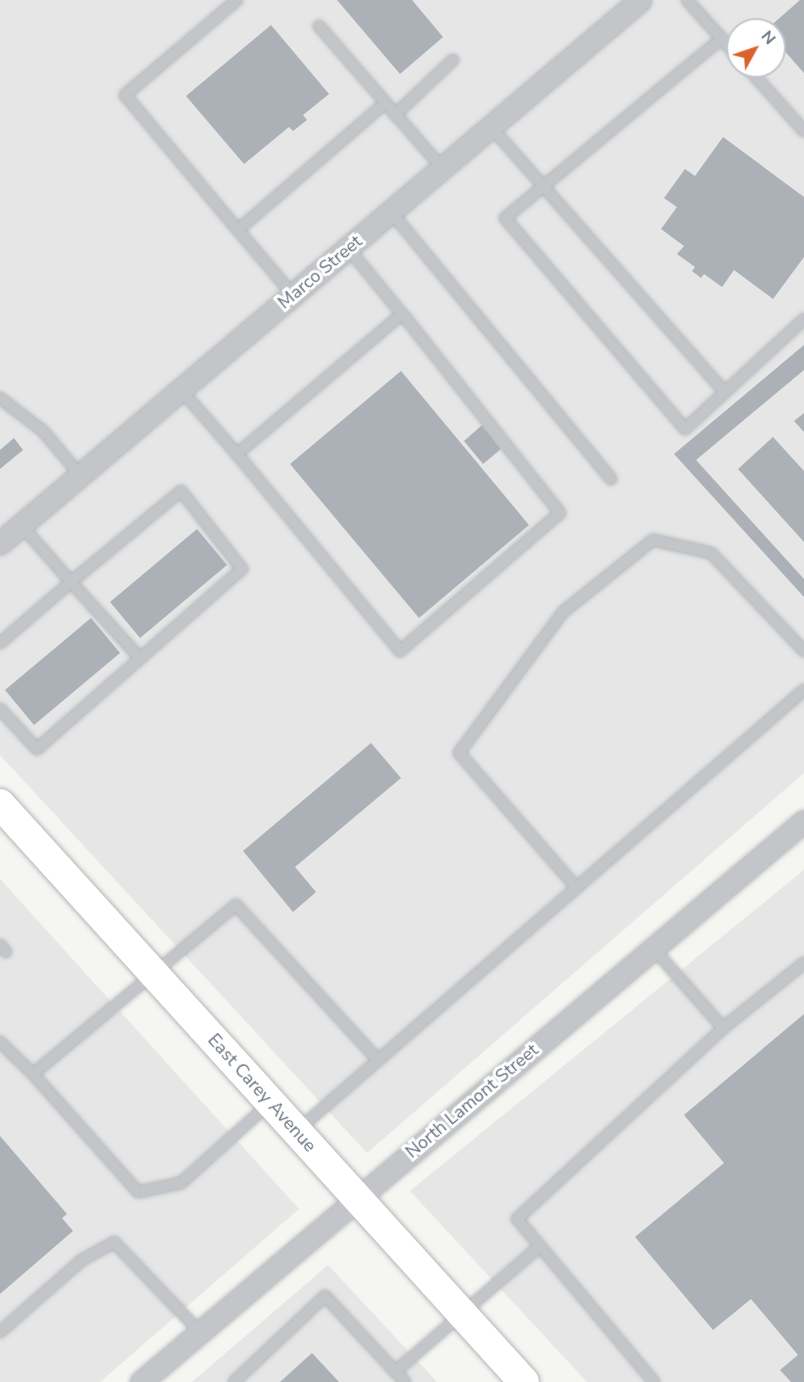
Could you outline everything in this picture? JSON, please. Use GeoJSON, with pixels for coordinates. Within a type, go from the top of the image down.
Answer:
{"type":"FeatureCollection","features":[{"type":"Feature","properties":{"kind":"main road","name":"East Carey Avenue"},"geometry":{"type":"LineString","coordinates":[[0,804],[524,1382]]}},
{"type":"Feature","properties":{"kind":"street","name":"Marco Street"},"geometry":{"type":"LineString","coordinates":[[0,543],[391,212],[631,3]]}},
{"type":"Feature","properties":{"kind":"street","name":"North Lamont Street"},"geometry":{"type":"LineString","coordinates":[[141,1382],[804,821]]}},
{"type":"Feature","properties":{"kind":"lane"},"geometry":{"type":"LineString","coordinates":[[237,0],[125,95],[293,295]]}},
{"type":"Feature","properties":{"kind":"lane"},"geometry":{"type":"LineString","coordinates":[[687,0],[726,43]]}},
{"type":"Feature","properties":{"kind":"lane"},"geometry":{"type":"LineString","coordinates":[[318,26],[442,168]]}},
{"type":"Feature","properties":{"kind":"lane"},"geometry":{"type":"LineString","coordinates":[[722,38],[505,218],[685,429],[804,319]]}},
{"type":"Feature","properties":{"kind":"lane"},"geometry":{"type":"LineString","coordinates":[[395,115],[453,60]]}},
{"type":"Feature","properties":{"kind":"lane"},"geometry":{"type":"LineString","coordinates":[[757,78],[804,130]]}},
{"type":"Feature","properties":{"kind":"lane"},"geometry":{"type":"LineString","coordinates":[[238,230],[385,103]]}},
{"type":"Feature","properties":{"kind":"lane"},"geometry":{"type":"LineString","coordinates":[[491,126],[724,391]]}},
{"type":"Feature","properties":{"kind":"lane"},"geometry":{"type":"LineString","coordinates":[[391,212],[611,478]]}},
{"type":"Feature","properties":{"kind":"lane"},"geometry":{"type":"LineString","coordinates":[[181,390],[400,651],[560,513],[348,248]]}},
{"type":"Feature","properties":{"kind":"lane"},"geometry":{"type":"LineString","coordinates":[[237,454],[402,314]]}},
{"type":"Feature","properties":{"kind":"lane"},"geometry":{"type":"LineString","coordinates":[[0,398],[43,431],[80,475]]}},
{"type":"Feature","properties":{"kind":"lane"},"geometry":{"type":"LineString","coordinates":[[0,643],[181,491],[242,569],[37,749],[0,709]]}},
{"type":"Feature","properties":{"kind":"lane"},"geometry":{"type":"LineString","coordinates":[[21,525],[140,658]]}},
{"type":"Feature","properties":{"kind":"lane"},"geometry":{"type":"LineString","coordinates":[[576,886],[459,753],[563,612],[653,540],[711,553],[804,651]]}},
{"type":"Feature","properties":{"kind":"lane"},"geometry":{"type":"LineString","coordinates":[[297,1131],[377,1059],[804,690]]}},
{"type":"Feature","properties":{"kind":"lane"},"geometry":{"type":"LineString","coordinates":[[33,1074],[155,975],[236,905],[377,1059]]}},
{"type":"Feature","properties":{"kind":"lane"},"geometry":{"type":"LineString","coordinates":[[653,948],[723,1028]]}},
{"type":"Feature","properties":{"kind":"lane"},"geometry":{"type":"LineString","coordinates":[[654,1382],[517,1219],[723,1028],[804,963]]}},
{"type":"Feature","properties":{"kind":"lane"},"geometry":{"type":"LineString","coordinates":[[0,1041],[33,1074],[138,1192],[181,1183],[270,1103]]}},
{"type":"Feature","properties":{"kind":"lane"},"geometry":{"type":"LineString","coordinates":[[0,1332],[82,1260],[114,1242],[201,1333]]}},
{"type":"Feature","properties":{"kind":"lane"},"geometry":{"type":"LineString","coordinates":[[395,1371],[540,1246]]}},
{"type":"Feature","properties":{"kind":"lane"},"geometry":{"type":"LineString","coordinates":[[234,1382],[326,1296],[405,1382]]}},
{"type":"Feature","properties":{"kind":"shaded area"},"geometry":{"type":"Polygon","coordinates":[[[0,0],[804,0],[804,773],[367,1153],[0,755],[0,0]]]}},
{"type":"Feature","properties":{"kind":"shaded area"},"geometry":{"type":"Polygon","coordinates":[[[804,870],[804,1382],[587,1382],[410,1191],[804,870]]]}},
{"type":"Feature","properties":{"kind":"shaded area"},"geometry":{"type":"Polygon","coordinates":[[[0,879],[299,1209],[100,1382],[0,1382],[0,879]]]}},
{"type":"Feature","properties":{"kind":"shaded area"},"geometry":{"type":"Polygon","coordinates":[[[328,1265],[437,1382],[192,1382],[328,1265]]]}},
{"type":"Feature","properties":{"kind":"building"},"geometry":{"type":"Polygon","coordinates":[[[337,0],[412,0],[443,37],[400,74],[337,0]]]}},
{"type":"Feature","properties":{"kind":"building"},"geometry":{"type":"Polygon","coordinates":[[[800,0],[804,0],[804,73],[786,53],[786,18],[780,18],[800,0]]]}},
{"type":"Feature","properties":{"kind":"building"},"geometry":{"type":"Polygon","coordinates":[[[271,25],[329,94],[303,115],[307,120],[293,131],[289,127],[244,164],[186,96],[271,25]]]}},
{"type":"Feature","properties":{"kind":"building"},"geometry":{"type":"Polygon","coordinates":[[[723,137],[804,197],[804,257],[773,299],[734,270],[722,287],[704,274],[701,278],[692,271],[695,267],[677,254],[684,246],[661,229],[677,207],[664,198],[685,169],[695,176],[723,137]]]}},
{"type":"Feature","properties":{"kind":"building"},"geometry":{"type":"Polygon","coordinates":[[[804,345],[804,370],[696,460],[804,579],[804,597],[674,454],[804,345]]]}},
{"type":"Feature","properties":{"kind":"building"},"geometry":{"type":"Polygon","coordinates":[[[401,371],[529,525],[419,618],[290,464],[401,371]]]}},
{"type":"Feature","properties":{"kind":"building"},"geometry":{"type":"Polygon","coordinates":[[[804,413],[804,432],[794,421],[804,413]]]}},
{"type":"Feature","properties":{"kind":"building"},"geometry":{"type":"Polygon","coordinates":[[[482,425],[501,449],[483,464],[464,441],[482,425]]]}},
{"type":"Feature","properties":{"kind":"building"},"geometry":{"type":"Polygon","coordinates":[[[773,437],[804,471],[804,542],[738,469],[773,437]]]}},
{"type":"Feature","properties":{"kind":"building"},"geometry":{"type":"Polygon","coordinates":[[[14,438],[23,450],[0,469],[0,450],[14,438]]]}},
{"type":"Feature","properties":{"kind":"building"},"geometry":{"type":"Polygon","coordinates":[[[197,529],[227,565],[140,638],[110,602],[197,529]]]}},
{"type":"Feature","properties":{"kind":"building"},"geometry":{"type":"Polygon","coordinates":[[[91,618],[120,653],[34,725],[5,690],[91,618]]]}},
{"type":"Feature","properties":{"kind":"building"},"geometry":{"type":"Polygon","coordinates":[[[371,743],[401,778],[295,867],[316,892],[293,912],[243,851],[371,743]]]}},
{"type":"Feature","properties":{"kind":"building"},"geometry":{"type":"Polygon","coordinates":[[[804,1014],[804,1382],[791,1382],[780,1370],[798,1355],[751,1299],[713,1330],[635,1237],[724,1163],[684,1115],[804,1014]]]}},
{"type":"Feature","properties":{"kind":"building"},"geometry":{"type":"Polygon","coordinates":[[[0,1136],[67,1214],[62,1218],[73,1231],[0,1294],[0,1136]]]}},
{"type":"Feature","properties":{"kind":"building"},"geometry":{"type":"Polygon","coordinates":[[[312,1353],[339,1382],[280,1382],[312,1353]]]}}]}
